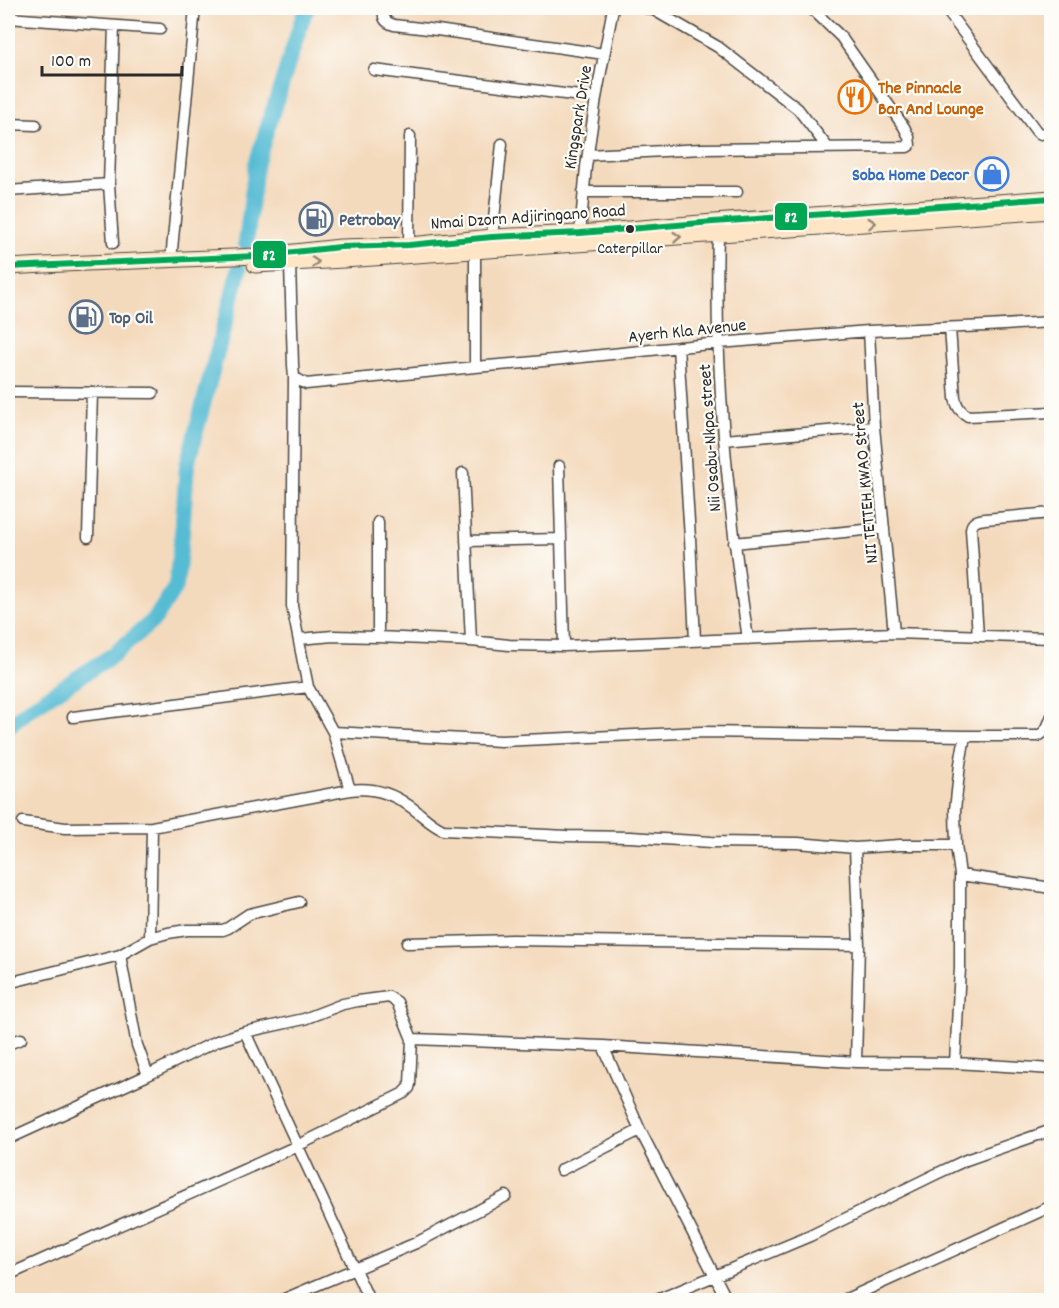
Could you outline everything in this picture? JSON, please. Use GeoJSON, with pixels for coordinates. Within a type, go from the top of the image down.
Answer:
{"type":"FeatureCollection","features":[{"type":"Feature","properties":{"kind":"main road","name":"Nmai Dzorn Adjiringano Road"},"geometry":{"type":"LineString","coordinates":[[8,276],[172,267],[290,264],[718,234],[982,209],[1052,198]]}},
{"type":"Feature","properties":{"kind":"main road","name":"Nmai Dzorn Adjiringano Road"},"geometry":{"type":"LineString","coordinates":[[8,267],[257,256],[340,247],[409,245],[713,222],[982,209],[1052,211]]}},
{"type":"Feature","properties":{"kind":"street"},"geometry":{"type":"LineString","coordinates":[[171,260],[195,8]]}},
{"type":"Feature","properties":{"kind":"street"},"geometry":{"type":"LineString","coordinates":[[385,8],[383,14],[388,24],[604,54]]}},
{"type":"Feature","properties":{"kind":"street","name":"Kingspark Drive"},"geometry":{"type":"LineString","coordinates":[[580,233],[583,192],[596,98],[614,8]]}},
{"type":"Feature","properties":{"kind":"street"},"geometry":{"type":"LineString","coordinates":[[646,8],[652,9],[718,47],[798,109],[828,148]]}},
{"type":"Feature","properties":{"kind":"street"},"geometry":{"type":"LineString","coordinates":[[588,155],[702,149],[907,147],[910,145],[904,127],[841,37],[811,8]]}},
{"type":"Feature","properties":{"kind":"street"},"geometry":{"type":"LineString","coordinates":[[945,8],[1037,132],[1041,134],[1052,131]]}},
{"type":"Feature","properties":{"kind":"street"},"geometry":{"type":"LineString","coordinates":[[8,18],[160,29]]}},
{"type":"Feature","properties":{"kind":"street"},"geometry":{"type":"LineString","coordinates":[[113,243],[109,184],[114,26]]}},
{"type":"Feature","properties":{"kind":"street"},"geometry":{"type":"LineString","coordinates":[[374,70],[596,98]]}},
{"type":"Feature","properties":{"kind":"street"},"geometry":{"type":"LineString","coordinates":[[8,124],[36,125]]}},
{"type":"Feature","properties":{"kind":"street"},"geometry":{"type":"LineString","coordinates":[[409,245],[410,136]]}},
{"type":"Feature","properties":{"kind":"street"},"geometry":{"type":"LineString","coordinates":[[492,237],[502,144]]}},
{"type":"Feature","properties":{"kind":"street"},"geometry":{"type":"LineString","coordinates":[[8,191],[109,184]]}},
{"type":"Feature","properties":{"kind":"street"},"geometry":{"type":"LineString","coordinates":[[583,192],[737,192]]}},
{"type":"Feature","properties":{"kind":"street","name":"Nii Osabu-Nkpa street"},"geometry":{"type":"LineString","coordinates":[[718,234],[716,291],[724,440],[734,543],[748,639]]}},
{"type":"Feature","properties":{"kind":"street"},"geometry":{"type":"LineString","coordinates":[[475,250],[475,367]]}},
{"type":"Feature","properties":{"kind":"street"},"geometry":{"type":"LineString","coordinates":[[290,264],[294,377],[292,606],[308,687],[333,732],[350,790]]}},
{"type":"Feature","properties":{"kind":"street","name":"Ayerh Kla Avenue"},"geometry":{"type":"LineString","coordinates":[[294,377],[306,384],[719,343],[869,331],[1052,322]]}},
{"type":"Feature","properties":{"kind":"street"},"geometry":{"type":"LineString","coordinates":[[950,328],[955,398],[961,411],[968,416],[1052,412]]}},
{"type":"Feature","properties":{"kind":"street","name":"NII TETTEH KWAO Street"},"geometry":{"type":"LineString","coordinates":[[869,331],[874,427],[894,633]]}},
{"type":"Feature","properties":{"kind":"street"},"geometry":{"type":"LineString","coordinates":[[678,347],[694,640]]}},
{"type":"Feature","properties":{"kind":"street"},"geometry":{"type":"LineString","coordinates":[[8,392],[153,393]]}},
{"type":"Feature","properties":{"kind":"street"},"geometry":{"type":"LineString","coordinates":[[88,537],[92,392]]}},
{"type":"Feature","properties":{"kind":"street"},"geometry":{"type":"LineString","coordinates":[[724,440],[874,427]]}},
{"type":"Feature","properties":{"kind":"street"},"geometry":{"type":"LineString","coordinates":[[559,466],[564,646]]}},
{"type":"Feature","properties":{"kind":"street"},"geometry":{"type":"LineString","coordinates":[[463,473],[471,641]]}},
{"type":"Feature","properties":{"kind":"street"},"geometry":{"type":"LineString","coordinates":[[978,636],[972,524],[986,519],[1052,513]]}},
{"type":"Feature","properties":{"kind":"street"},"geometry":{"type":"LineString","coordinates":[[378,522],[378,637]]}},
{"type":"Feature","properties":{"kind":"street"},"geometry":{"type":"LineString","coordinates":[[734,543],[884,528]]}},
{"type":"Feature","properties":{"kind":"street"},"geometry":{"type":"LineString","coordinates":[[466,541],[561,539]]}},
{"type":"Feature","properties":{"kind":"street"},"geometry":{"type":"LineString","coordinates":[[299,639],[333,636],[378,637],[564,646],[894,633],[1052,638]]}},
{"type":"Feature","properties":{"kind":"street"},"geometry":{"type":"LineString","coordinates":[[73,717],[308,687]]}},
{"type":"Feature","properties":{"kind":"street"},"geometry":{"type":"LineString","coordinates":[[333,732],[501,741],[702,732],[1038,736],[1047,729],[1052,716]]}},
{"type":"Feature","properties":{"kind":"street"},"geometry":{"type":"LineString","coordinates":[[955,1064],[960,975],[960,874],[955,810],[965,736]]}},
{"type":"Feature","properties":{"kind":"street"},"geometry":{"type":"LineString","coordinates":[[23,822],[65,828],[152,827],[364,788],[379,790],[409,805],[431,824],[443,830],[711,842],[798,843],[855,848],[956,845]]}},
{"type":"Feature","properties":{"kind":"street"},"geometry":{"type":"LineString","coordinates":[[150,938],[152,827]]}},
{"type":"Feature","properties":{"kind":"street"},"geometry":{"type":"LineString","coordinates":[[855,848],[859,945],[856,1062]]}},
{"type":"Feature","properties":{"kind":"street"},"geometry":{"type":"LineString","coordinates":[[960,874],[1052,888]]}},
{"type":"Feature","properties":{"kind":"street"},"geometry":{"type":"LineString","coordinates":[[8,983],[120,955],[150,938],[176,931],[223,930],[249,914],[299,902]]}},
{"type":"Feature","properties":{"kind":"street"},"geometry":{"type":"LineString","coordinates":[[407,943],[525,940],[859,945]]}},
{"type":"Feature","properties":{"kind":"street"},"geometry":{"type":"LineString","coordinates":[[120,955],[137,1045],[148,1075]]}},
{"type":"Feature","properties":{"kind":"street"},"geometry":{"type":"LineString","coordinates":[[8,1139],[148,1075],[201,1048],[245,1032],[304,1019],[343,1004],[389,997],[397,1002],[412,1039],[410,1084],[407,1091],[297,1146],[8,1275]]}},
{"type":"Feature","properties":{"kind":"street"},"geometry":{"type":"LineString","coordinates":[[245,1032],[369,1300]]}},
{"type":"Feature","properties":{"kind":"street"},"geometry":{"type":"LineString","coordinates":[[8,1044],[21,1039]]}},
{"type":"Feature","properties":{"kind":"street"},"geometry":{"type":"LineString","coordinates":[[412,1039],[603,1046],[856,1062],[1052,1069]]}},
{"type":"Feature","properties":{"kind":"street"},"geometry":{"type":"LineString","coordinates":[[603,1046],[640,1130],[727,1300]]}},
{"type":"Feature","properties":{"kind":"street"},"geometry":{"type":"LineString","coordinates":[[561,1170],[640,1130]]}},
{"type":"Feature","properties":{"kind":"street"},"geometry":{"type":"LineString","coordinates":[[657,1300],[810,1236],[966,1161],[1052,1130]]}},
{"type":"Feature","properties":{"kind":"street"},"geometry":{"type":"LineString","coordinates":[[282,1300],[416,1243],[506,1196]]}},
{"type":"Feature","properties":{"kind":"street"},"geometry":{"type":"LineString","coordinates":[[844,1300],[1052,1206]]}},
{"type":"Feature","properties":{"kind":"waterway"},"geometry":{"type":"LineString","coordinates":[[246,243],[256,164],[304,14],[308,8]]}},
{"type":"Feature","properties":{"kind":"waterway"},"geometry":{"type":"LineString","coordinates":[[8,727],[29,709],[113,655],[155,619],[176,586],[187,465],[239,270]]}},
{"type":"Feature","properties":{"kind":"transit line","name":"82"},"geometry":{"type":"LineString","coordinates":[[8,267],[257,256],[340,247],[409,245],[492,237],[580,233],[1052,198]]}},
{"type":"Feature","properties":{"kind":"place","name":"The Pinnacle Bar And Lounge"},"geometry":{"type":"Point","coordinates":[855,97]}},
{"type":"Feature","properties":{"kind":"place","name":"Soba Home Decor"},"geometry":{"type":"Point","coordinates":[992,174]}},
{"type":"Feature","properties":{"kind":"place","name":"Petrobay"},"geometry":{"type":"Point","coordinates":[316,219]}},
{"type":"Feature","properties":{"kind":"place","name":"Caterpillar"},"geometry":{"type":"Point","coordinates":[630,229]}},
{"type":"Feature","properties":{"kind":"place","name":"Top Oil"},"geometry":{"type":"Point","coordinates":[86,317]}}]}
